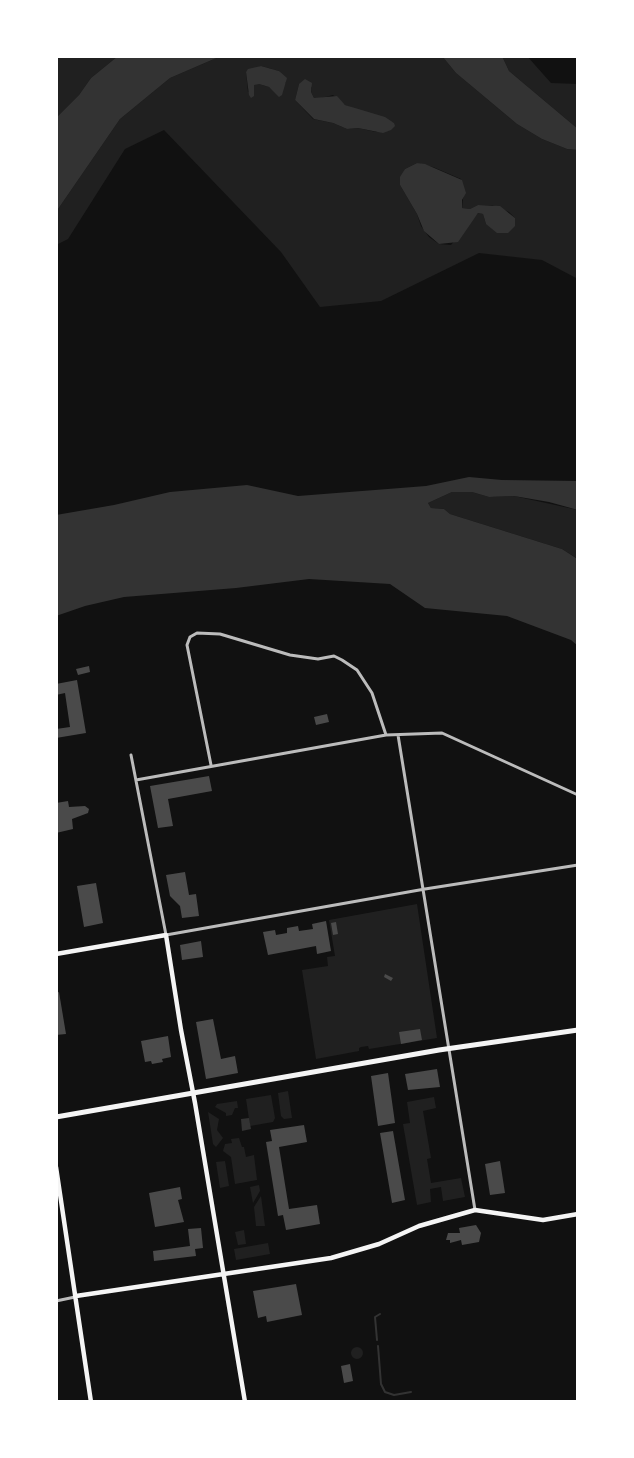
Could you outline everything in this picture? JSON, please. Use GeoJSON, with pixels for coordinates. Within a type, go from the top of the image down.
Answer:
{"type":"FeatureCollection","features":[{"type":"Feature","properties":{"kind":"main road"},"geometry":{"type":"LineString","coordinates":[[56,954],[166,935],[180,1030],[225,1274],[245,1402]]}},
{"type":"Feature","properties":{"kind":"main road"},"geometry":{"type":"LineString","coordinates":[[56,1117],[450,1049],[578,1030]]}},
{"type":"Feature","properties":{"kind":"main road"},"geometry":{"type":"LineString","coordinates":[[56,1167],[91,1402]]}},
{"type":"Feature","properties":{"kind":"main road"},"geometry":{"type":"LineString","coordinates":[[76,1296],[330,1258],[379,1244],[419,1226],[476,1210],[543,1220],[578,1214]]}},
{"type":"Feature","properties":{"kind":"street"},"geometry":{"type":"LineString","coordinates":[[211,765],[187,645],[192,636],[213,633],[290,655],[318,659],[334,656],[342,660],[357,670],[372,693],[386,735]]}},
{"type":"Feature","properties":{"kind":"street"},"geometry":{"type":"LineString","coordinates":[[136,780],[386,735],[442,733],[578,795]]}},
{"type":"Feature","properties":{"kind":"street"},"geometry":{"type":"LineString","coordinates":[[398,734],[425,889],[476,1210]]}},
{"type":"Feature","properties":{"kind":"street"},"geometry":{"type":"LineString","coordinates":[[131,755],[166,935],[425,889],[578,865]]}},
{"type":"Feature","properties":{"kind":"street"},"geometry":{"type":"LineString","coordinates":[[56,1301],[76,1296]]}},
{"type":"Feature","properties":{"kind":"shaded area"},"geometry":{"type":"Polygon","coordinates":[[[56,56],[118,56],[91,78],[79,95],[56,118],[56,56]]]}},
{"type":"Feature","properties":{"kind":"shaded area"},"geometry":{"type":"Polygon","coordinates":[[[118,56],[221,56],[170,78],[120,119],[56,212],[56,118],[79,95],[91,78],[118,56]]]}},
{"type":"Feature","properties":{"kind":"shaded area"},"geometry":{"type":"Polygon","coordinates":[[[221,56],[442,56],[456,73],[517,124],[542,139],[567,149],[578,150],[578,279],[542,260],[479,253],[381,301],[320,307],[281,252],[164,130],[125,149],[68,239],[56,245],[56,212],[120,119],[170,78],[221,56]],[[261,66],[246,72],[248,92],[254,88],[254,84],[259,84],[269,87],[277,94],[286,82],[279,71],[261,66]],[[299,84],[295,100],[313,119],[333,123],[347,129],[358,128],[376,132],[394,123],[345,105],[333,95],[318,99],[314,98],[311,92],[312,87],[299,84]],[[417,163],[405,169],[400,185],[417,214],[421,226],[429,237],[439,244],[451,245],[478,213],[483,214],[486,224],[515,218],[509,212],[492,205],[478,205],[470,209],[462,208],[464,190],[461,179],[433,167],[417,163]]]}},
{"type":"Feature","properties":{"kind":"shaded area"},"geometry":{"type":"Polygon","coordinates":[[[442,56],[502,56],[509,71],[578,129],[578,150],[567,149],[542,139],[517,124],[456,73],[442,56]]]}},
{"type":"Feature","properties":{"kind":"shaded area"},"geometry":{"type":"Polygon","coordinates":[[[502,56],[527,56],[551,83],[578,84],[578,129],[509,71],[502,56]]]}},
{"type":"Feature","properties":{"kind":"shaded area"},"geometry":{"type":"Polygon","coordinates":[[[261,66],[279,71],[287,78],[282,95],[279,97],[269,87],[259,84],[254,85],[254,96],[251,98],[249,95],[246,72],[248,69],[261,66]]]}},
{"type":"Feature","properties":{"kind":"shaded area"},"geometry":{"type":"Polygon","coordinates":[[[305,79],[312,83],[311,92],[314,98],[337,96],[345,105],[385,117],[394,123],[395,126],[383,133],[358,128],[347,129],[333,123],[314,119],[295,100],[299,84],[305,79]]]}},
{"type":"Feature","properties":{"kind":"shaded area"},"geometry":{"type":"Polygon","coordinates":[[[417,163],[425,164],[462,180],[466,193],[462,200],[462,208],[470,209],[478,205],[500,206],[515,218],[515,226],[508,233],[497,233],[486,224],[483,214],[478,213],[458,242],[439,244],[424,231],[417,214],[400,185],[400,177],[405,169],[417,163]]]}},
{"type":"Feature","properties":{"kind":"shaded area"},"geometry":{"type":"Polygon","coordinates":[[[469,477],[502,480],[578,481],[578,510],[549,502],[514,496],[489,497],[472,492],[452,492],[428,503],[431,508],[444,509],[450,514],[562,549],[576,558],[578,646],[571,640],[507,616],[425,608],[390,584],[309,579],[236,588],[124,597],[85,606],[56,616],[56,515],[114,505],[170,492],[247,485],[298,496],[426,486],[469,477]]]}},
{"type":"Feature","properties":{"kind":"shaded area"},"geometry":{"type":"Polygon","coordinates":[[[452,492],[472,492],[489,497],[514,496],[578,510],[578,559],[562,549],[450,514],[444,509],[431,508],[428,503],[452,492]]]}},
{"type":"Feature","properties":{"kind":"shaded area"},"geometry":{"type":"Polygon","coordinates":[[[417,904],[437,1038],[369,1049],[368,1046],[361,1047],[359,1051],[316,1059],[302,970],[328,966],[327,957],[335,956],[329,920],[417,904]]]}},
{"type":"Feature","properties":{"kind":"shaded area"},"geometry":{"type":"Polygon","coordinates":[[[288,1091],[292,1118],[284,1119],[281,1116],[278,1093],[288,1091]]]}},
{"type":"Feature","properties":{"kind":"shaded area"},"geometry":{"type":"Polygon","coordinates":[[[271,1095],[275,1118],[273,1122],[250,1126],[246,1099],[271,1095]]]}},
{"type":"Feature","properties":{"kind":"shaded area"},"geometry":{"type":"Polygon","coordinates":[[[434,1097],[436,1108],[423,1111],[431,1158],[427,1159],[431,1183],[461,1178],[465,1197],[443,1201],[441,1187],[430,1189],[431,1202],[417,1205],[403,1124],[410,1123],[407,1102],[434,1097]]]}},
{"type":"Feature","properties":{"kind":"shaded area"},"geometry":{"type":"Polygon","coordinates":[[[237,1101],[238,1108],[235,1108],[232,1115],[226,1116],[226,1113],[215,1107],[217,1104],[237,1101]]]}},
{"type":"Feature","properties":{"kind":"shaded area"},"geometry":{"type":"Polygon","coordinates":[[[208,1112],[219,1119],[217,1130],[223,1138],[216,1147],[213,1144],[208,1112]]]}},
{"type":"Feature","properties":{"kind":"shaded area"},"geometry":{"type":"Polygon","coordinates":[[[249,1118],[251,1129],[242,1131],[241,1119],[249,1118]]]}},
{"type":"Feature","properties":{"kind":"shaded area"},"geometry":{"type":"Polygon","coordinates":[[[239,1138],[242,1147],[244,1147],[246,1157],[254,1155],[257,1180],[235,1184],[231,1157],[223,1151],[225,1144],[232,1143],[231,1139],[239,1138]]]}},
{"type":"Feature","properties":{"kind":"shaded area"},"geometry":{"type":"Polygon","coordinates":[[[225,1161],[229,1186],[220,1188],[216,1162],[225,1161]]]}},
{"type":"Feature","properties":{"kind":"shaded area"},"geometry":{"type":"Polygon","coordinates":[[[259,1185],[260,1191],[253,1203],[250,1187],[259,1185]]]}},
{"type":"Feature","properties":{"kind":"shaded area"},"geometry":{"type":"Polygon","coordinates":[[[261,1196],[265,1226],[256,1226],[254,1207],[261,1196]]]}},
{"type":"Feature","properties":{"kind":"shaded area"},"geometry":{"type":"Polygon","coordinates":[[[244,1230],[246,1244],[238,1245],[235,1232],[244,1230]]]}},
{"type":"Feature","properties":{"kind":"shaded area"},"geometry":{"type":"Polygon","coordinates":[[[268,1243],[270,1254],[236,1260],[234,1249],[268,1243]]]}},
{"type":"Feature","properties":{"kind":"shaded area"},"geometry":{"type":"Polygon","coordinates":[[[357,1347],[363,1353],[357,1359],[351,1353],[357,1347]]]}},
{"type":"Feature","properties":{"kind":"building"},"geometry":{"type":"Polygon","coordinates":[[[89,666],[90,672],[78,675],[76,669],[89,666]]]}},
{"type":"Feature","properties":{"kind":"building"},"geometry":{"type":"Polygon","coordinates":[[[77,680],[86,733],[56,738],[56,729],[70,727],[65,693],[56,695],[56,684],[77,680]]]}},
{"type":"Feature","properties":{"kind":"building"},"geometry":{"type":"Polygon","coordinates":[[[327,714],[329,722],[316,725],[314,717],[327,714]]]}},
{"type":"Feature","properties":{"kind":"building"},"geometry":{"type":"Polygon","coordinates":[[[209,776],[212,791],[168,799],[173,826],[158,828],[150,786],[209,776]]]}},
{"type":"Feature","properties":{"kind":"building"},"geometry":{"type":"Polygon","coordinates":[[[68,801],[69,807],[85,806],[89,809],[88,813],[72,819],[73,829],[56,833],[56,803],[68,801]]]}},
{"type":"Feature","properties":{"kind":"building"},"geometry":{"type":"Polygon","coordinates":[[[185,872],[189,895],[196,894],[199,916],[182,918],[180,906],[170,896],[166,875],[185,872]]]}},
{"type":"Feature","properties":{"kind":"building"},"geometry":{"type":"Polygon","coordinates":[[[96,883],[103,923],[84,927],[77,886],[96,883]]]}},
{"type":"Feature","properties":{"kind":"building"},"geometry":{"type":"Polygon","coordinates":[[[326,921],[331,951],[317,954],[316,946],[268,955],[263,932],[275,930],[276,935],[287,933],[287,928],[298,926],[299,931],[313,929],[312,924],[326,921]]]}},
{"type":"Feature","properties":{"kind":"building"},"geometry":{"type":"Polygon","coordinates":[[[336,922],[338,934],[333,935],[331,923],[336,922]]]}},
{"type":"Feature","properties":{"kind":"building"},"geometry":{"type":"Polygon","coordinates":[[[201,941],[203,957],[182,960],[180,945],[201,941]]]}},
{"type":"Feature","properties":{"kind":"building"},"geometry":{"type":"Polygon","coordinates":[[[385,974],[393,978],[391,981],[384,977],[385,974]]]}},
{"type":"Feature","properties":{"kind":"building"},"geometry":{"type":"Polygon","coordinates":[[[59,992],[66,1034],[56,1035],[56,993],[59,992]]]}},
{"type":"Feature","properties":{"kind":"building"},"geometry":{"type":"Polygon","coordinates":[[[213,1019],[221,1059],[235,1056],[238,1073],[206,1079],[196,1022],[213,1019]]]}},
{"type":"Feature","properties":{"kind":"building"},"geometry":{"type":"Polygon","coordinates":[[[420,1029],[422,1040],[401,1044],[399,1032],[420,1029]]]}},
{"type":"Feature","properties":{"kind":"building"},"geometry":{"type":"Polygon","coordinates":[[[168,1036],[171,1057],[162,1059],[163,1062],[152,1064],[151,1061],[145,1062],[141,1041],[168,1036]]]}},
{"type":"Feature","properties":{"kind":"building"},"geometry":{"type":"Polygon","coordinates":[[[437,1069],[440,1087],[408,1090],[405,1074],[437,1069]]]}},
{"type":"Feature","properties":{"kind":"building"},"geometry":{"type":"Polygon","coordinates":[[[388,1073],[395,1123],[378,1126],[371,1076],[388,1073]]]}},
{"type":"Feature","properties":{"kind":"building"},"geometry":{"type":"Polygon","coordinates":[[[304,1125],[307,1142],[279,1147],[289,1209],[317,1205],[320,1224],[286,1230],[283,1215],[278,1216],[266,1142],[272,1141],[270,1130],[304,1125]]]}},
{"type":"Feature","properties":{"kind":"building"},"geometry":{"type":"Polygon","coordinates":[[[393,1131],[405,1200],[392,1203],[380,1133],[393,1131]]]}},
{"type":"Feature","properties":{"kind":"building"},"geometry":{"type":"Polygon","coordinates":[[[500,1161],[505,1193],[490,1195],[485,1164],[500,1161]]]}},
{"type":"Feature","properties":{"kind":"building"},"geometry":{"type":"Polygon","coordinates":[[[180,1187],[182,1199],[178,1200],[184,1222],[155,1227],[149,1193],[180,1187]]]}},
{"type":"Feature","properties":{"kind":"building"},"geometry":{"type":"Polygon","coordinates":[[[476,1225],[481,1233],[479,1242],[462,1245],[461,1240],[450,1243],[450,1240],[446,1240],[448,1233],[460,1233],[459,1228],[476,1225]]]}},
{"type":"Feature","properties":{"kind":"building"},"geometry":{"type":"Polygon","coordinates":[[[201,1228],[203,1248],[195,1249],[196,1256],[154,1261],[153,1251],[190,1246],[188,1229],[201,1228]]]}},
{"type":"Feature","properties":{"kind":"building"},"geometry":{"type":"Polygon","coordinates":[[[296,1284],[302,1315],[267,1322],[266,1316],[258,1318],[253,1291],[296,1284]]]}},
{"type":"Feature","properties":{"kind":"building"},"geometry":{"type":"Polygon","coordinates":[[[350,1364],[353,1381],[344,1383],[341,1366],[350,1364]]]}},
{"type":"Feature","properties":{"kind":"waterway"},"geometry":{"type":"LineString","coordinates":[[377,1340],[375,1317],[380,1314]]}},
{"type":"Feature","properties":{"kind":"waterway"},"geometry":{"type":"LineString","coordinates":[[378,1346],[381,1384],[385,1392],[394,1395],[411,1392]]}}]}
